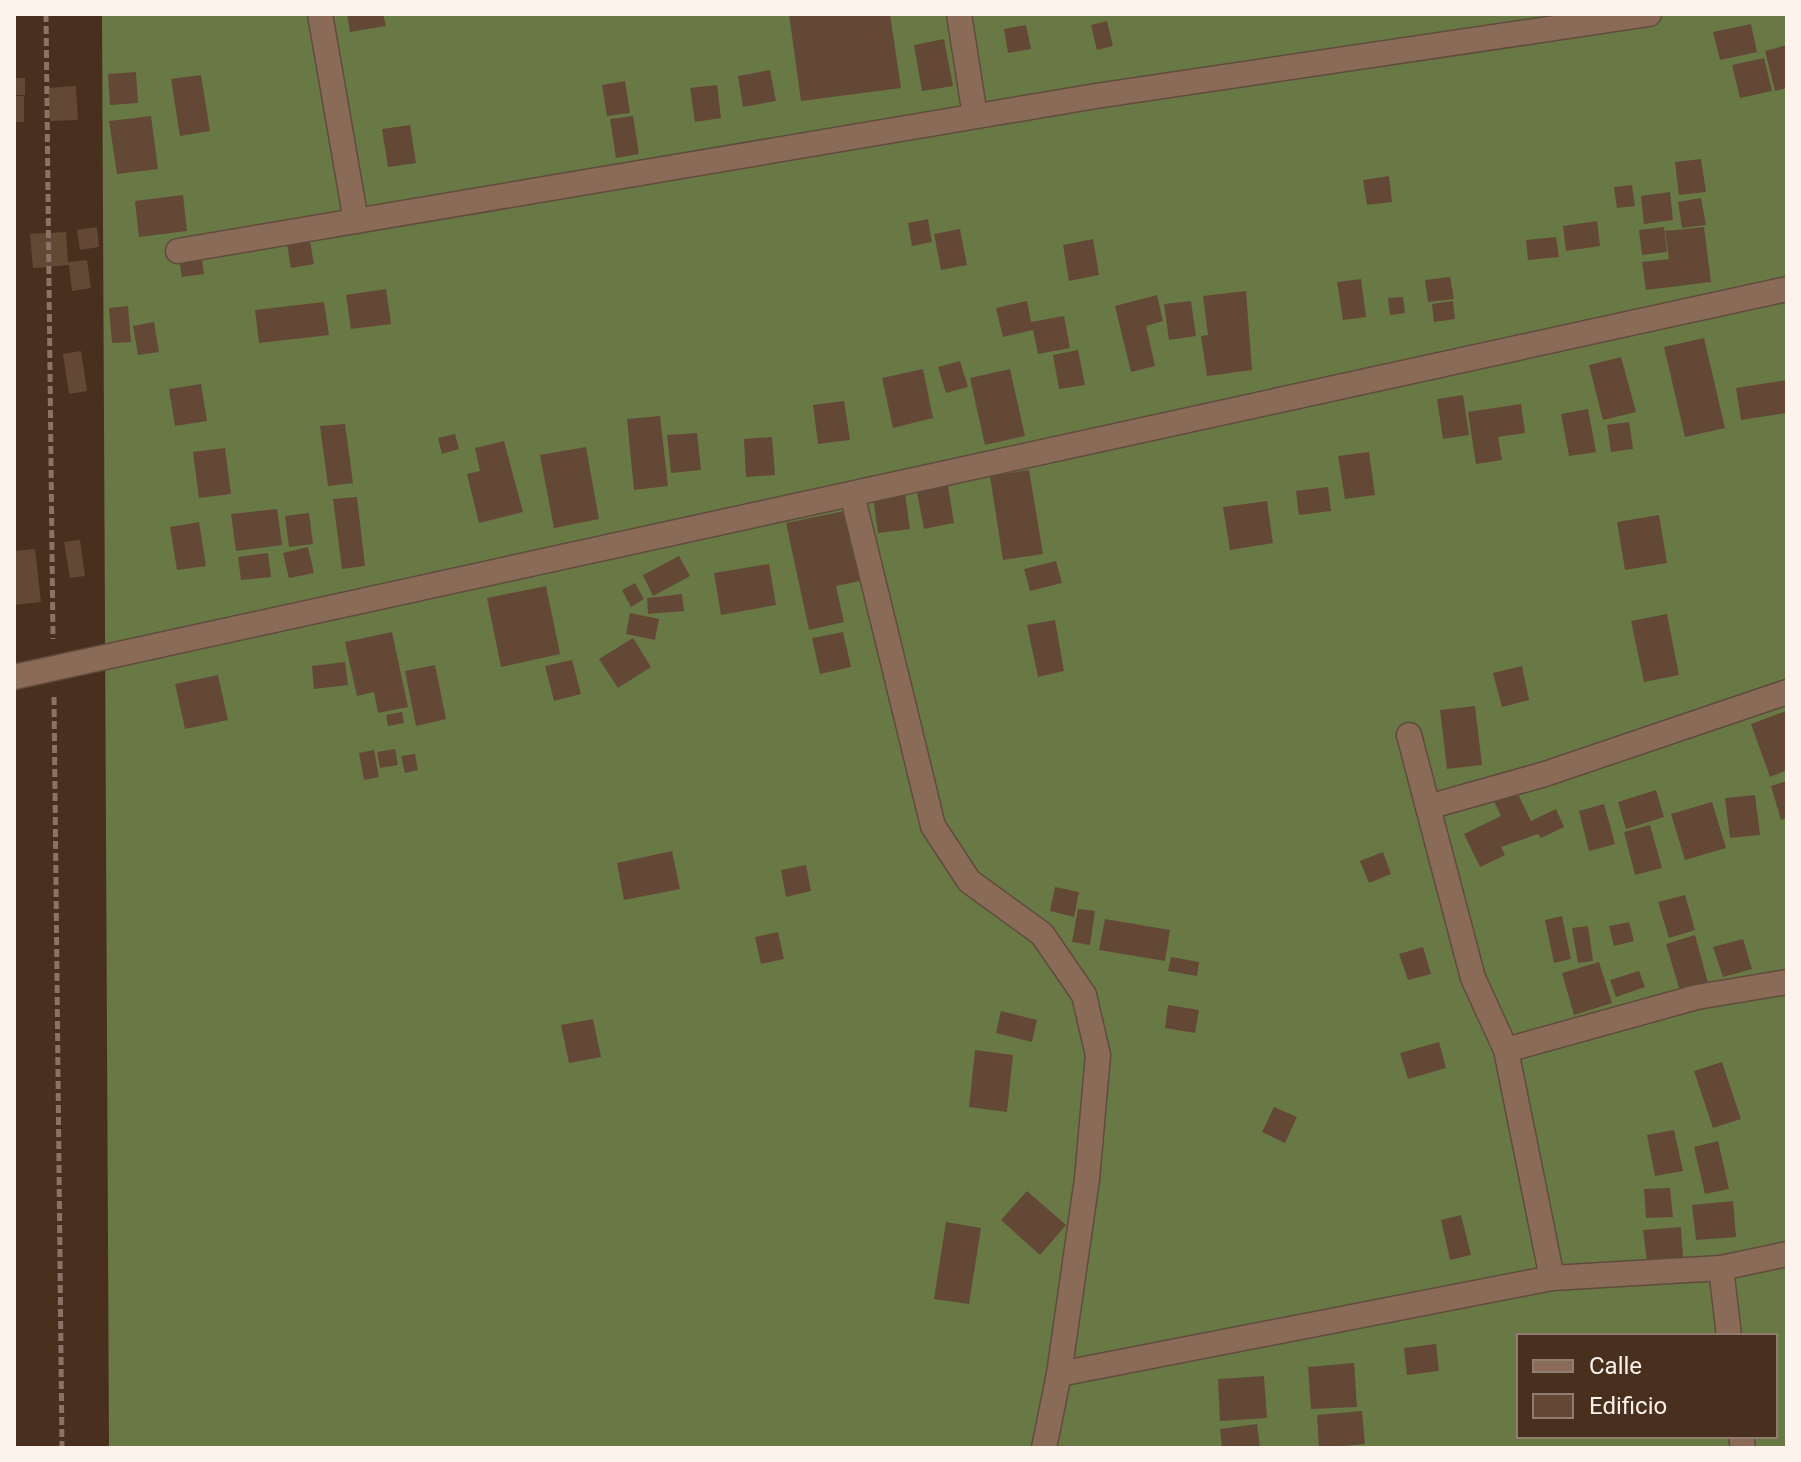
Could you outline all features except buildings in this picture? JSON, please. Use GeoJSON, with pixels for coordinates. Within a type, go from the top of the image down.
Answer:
{"type":"FeatureCollection","features":[{"type":"Feature","properties":{"kind":"street"},"geometry":{"type":"LineString","coordinates":[[320,14],[356,221]]}},
{"type":"Feature","properties":{"kind":"street"},"geometry":{"type":"LineString","coordinates":[[959,14],[975,116]]}},
{"type":"Feature","properties":{"kind":"street"},"geometry":{"type":"LineString","coordinates":[[178,251],[975,116],[1611,16],[1649,14]]}},
{"type":"Feature","properties":{"kind":"street"},"geometry":{"type":"LineString","coordinates":[[14,677],[1787,289]]}},
{"type":"Feature","properties":{"kind":"street"},"geometry":{"type":"LineString","coordinates":[[852,494],[933,826],[969,881],[1042,934],[1084,995],[1098,1055],[1087,1179],[1059,1374],[1044,1448]]}},
{"type":"Feature","properties":{"kind":"street"},"geometry":{"type":"LineString","coordinates":[[1428,807],[1545,774],[1787,692]]}},
{"type":"Feature","properties":{"kind":"street"},"geometry":{"type":"LineString","coordinates":[[1409,735],[1473,978],[1506,1050],[1552,1278]]}},
{"type":"Feature","properties":{"kind":"street"},"geometry":{"type":"LineString","coordinates":[[1506,1050],[1697,997],[1787,982]]}},
{"type":"Feature","properties":{"kind":"street"},"geometry":{"type":"LineString","coordinates":[[1059,1374],[1552,1278],[1721,1268],[1787,1254]]}},
{"type":"Feature","properties":{"kind":"street"},"geometry":{"type":"LineString","coordinates":[[1721,1268],[1729,1334]]}},
{"type":"Feature","properties":{"kind":"path"},"geometry":{"type":"LineString","coordinates":[[46,14],[62,1448]]}},
{"type":"Feature","properties":{"kind":"green space"},"geometry":{"type":"Polygon","coordinates":[[[102,14],[1787,14],[1787,1448],[109,1448],[102,14]]]}}]}
